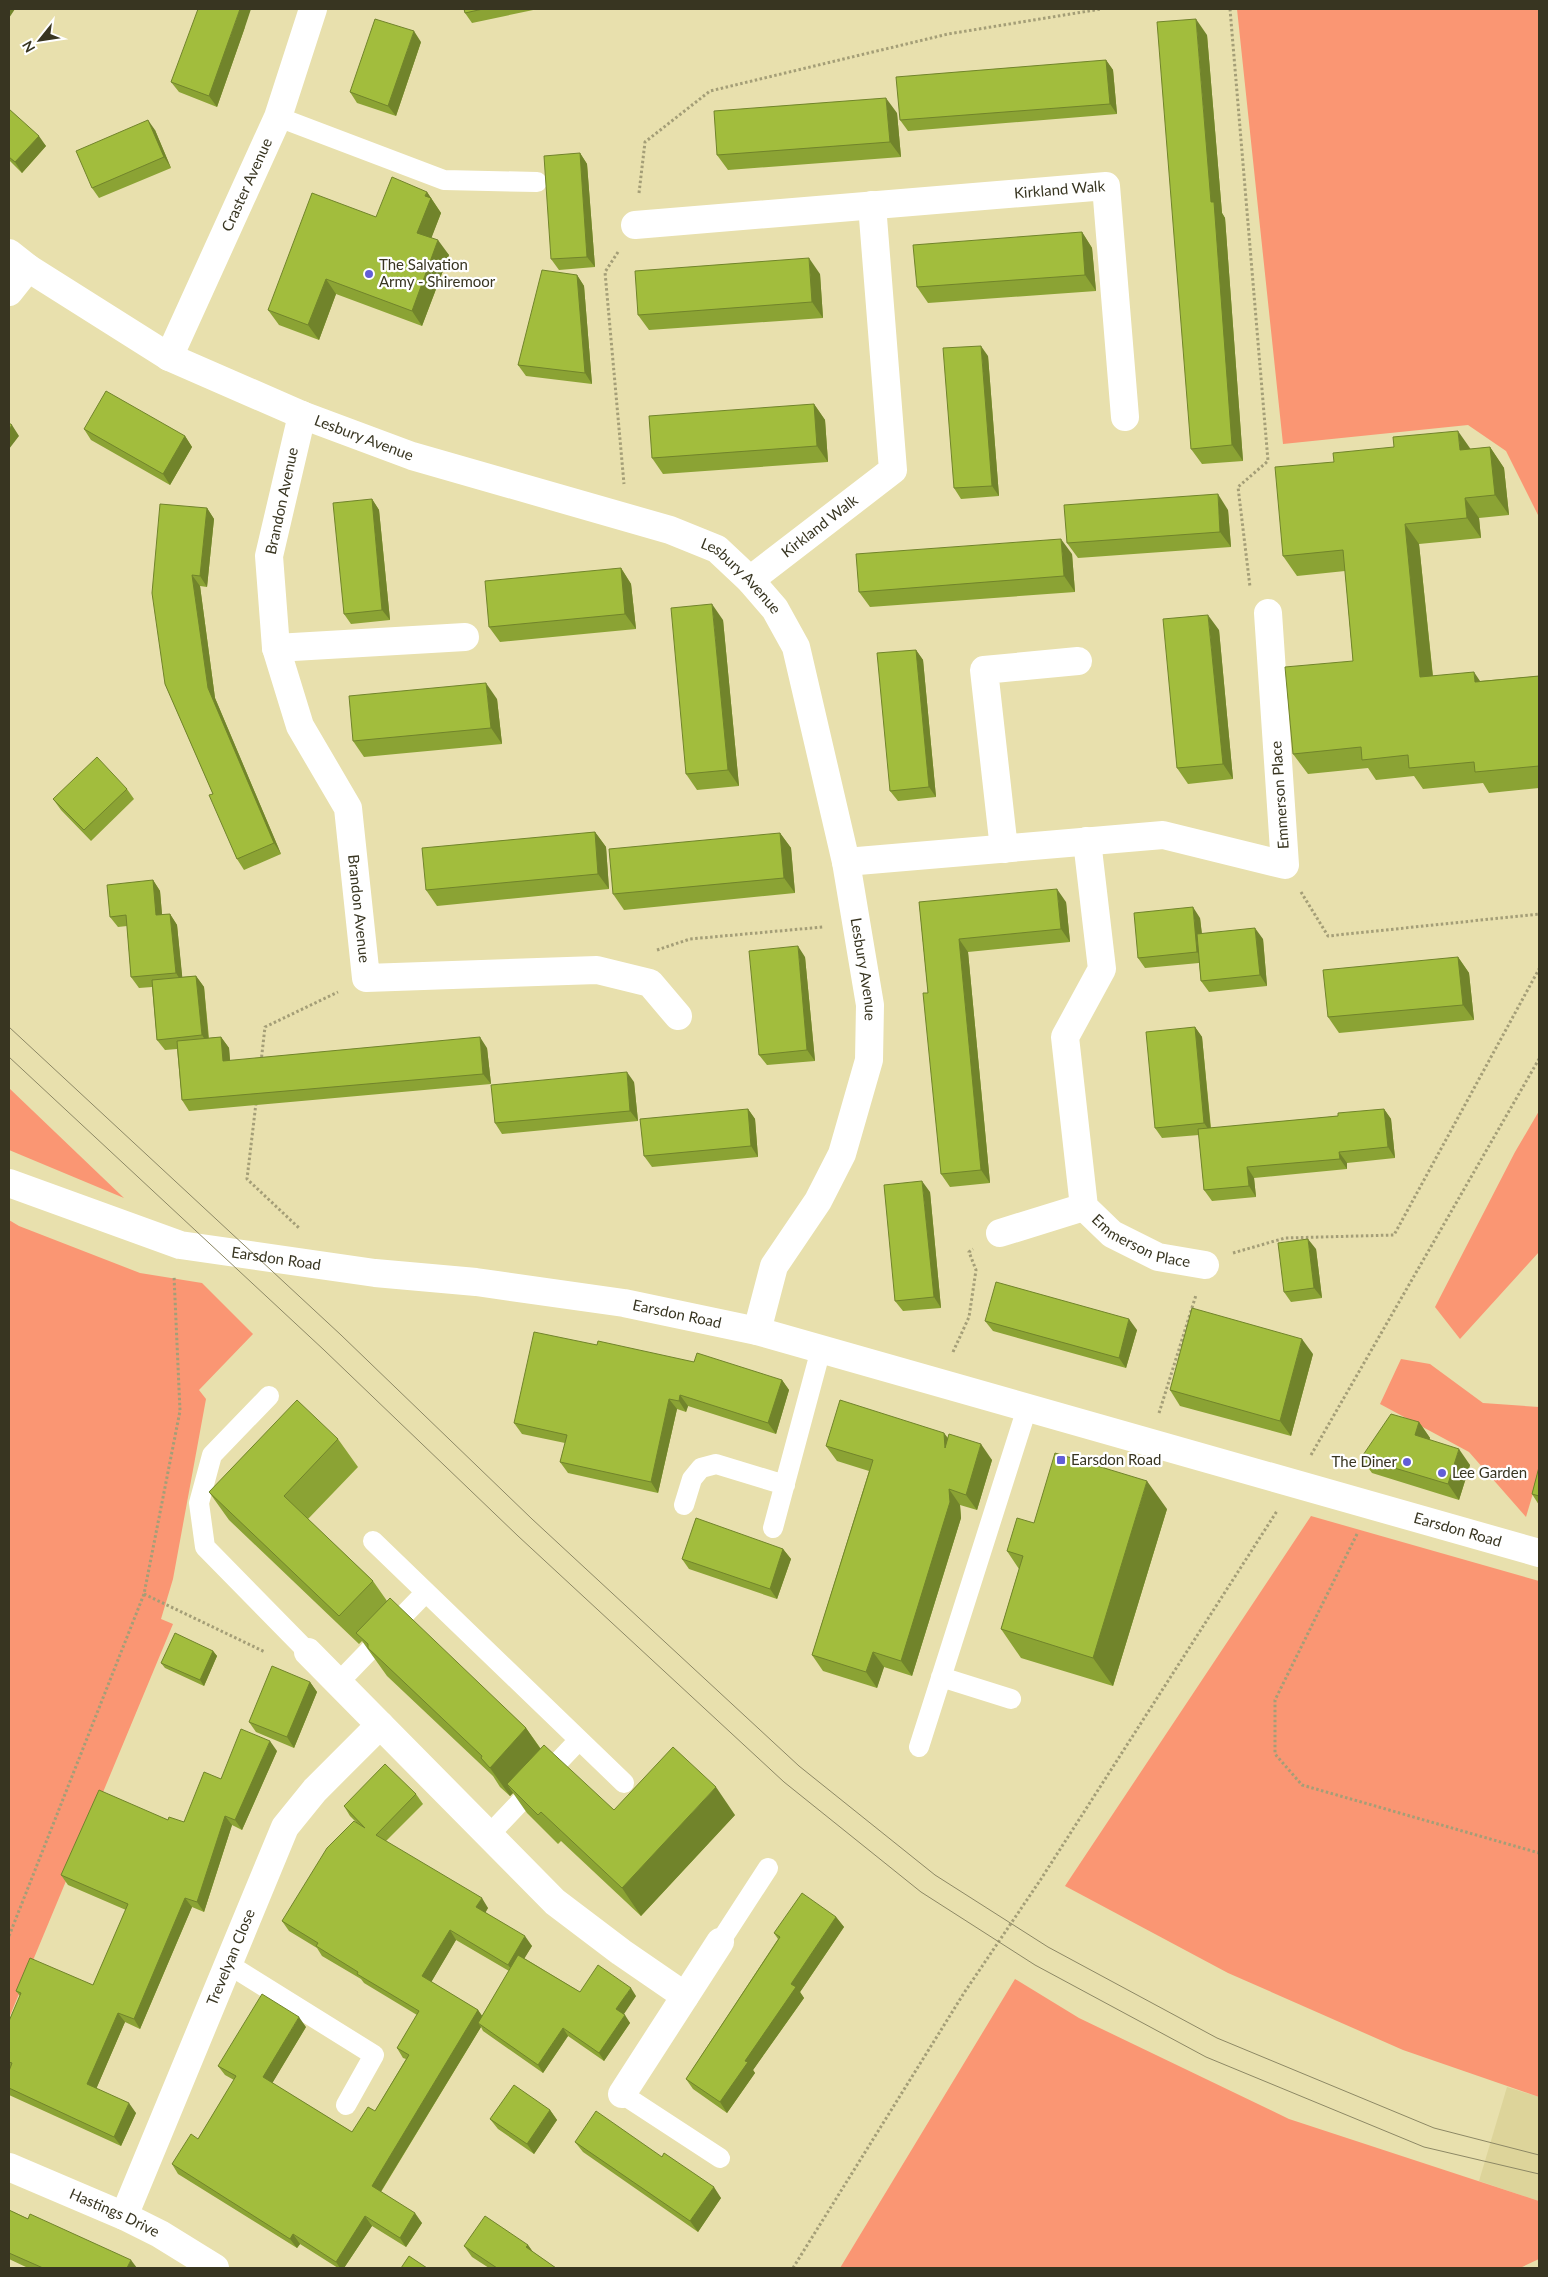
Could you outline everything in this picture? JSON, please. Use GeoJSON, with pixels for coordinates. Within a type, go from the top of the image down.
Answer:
{"type":"FeatureCollection","features":[{"type":"Feature","properties":{"kind":"street","name":"Craster Avenue"},"geometry":{"type":"LineString","coordinates":[[169,357],[278,117],[313,9]]}},
{"type":"Feature","properties":{"kind":"street","name":"Kirkland Walk"},"geometry":{"type":"LineString","coordinates":[[635,225],[1106,186],[1125,417]]}},
{"type":"Feature","properties":{"kind":"street","name":"Kirkland Walk"},"geometry":{"type":"LineString","coordinates":[[750,580],[893,470],[872,205]]}},
{"type":"Feature","properties":{"kind":"street","name":"Lesbury Avenue"},"geometry":{"type":"LineString","coordinates":[[18,261],[169,357],[302,415],[412,456],[670,530],[717,549],[750,580],[775,608],[796,647],[846,862],[870,1005],[869,1060],[842,1154],[818,1201],[774,1266],[757,1331]]}},
{"type":"Feature","properties":{"kind":"street"},"geometry":{"type":"LineString","coordinates":[[9,292],[18,261]]}},
{"type":"Feature","properties":{"kind":"street","name":"Brandon Avenue"},"geometry":{"type":"LineString","coordinates":[[302,415],[269,556],[276,648],[300,726],[348,808],[366,978],[597,970],[650,983],[678,1016]]}},
{"type":"Feature","properties":{"kind":"street","name":"Emmerson Place"},"geometry":{"type":"LineString","coordinates":[[846,862],[1163,835],[1285,865],[1268,613]]}},
{"type":"Feature","properties":{"kind":"street"},"geometry":{"type":"LineString","coordinates":[[276,648],[466,637]]}},
{"type":"Feature","properties":{"kind":"street"},"geometry":{"type":"LineString","coordinates":[[1004,849],[984,670],[1078,660]]}},
{"type":"Feature","properties":{"kind":"street","name":"Emmerson Place"},"geometry":{"type":"LineString","coordinates":[[1087,842],[1102,969],[1065,1037],[1084,1207],[1112,1234],[1158,1257],[1205,1265]]}},
{"type":"Feature","properties":{"kind":"street","name":"Earsdon Road"},"geometry":{"type":"LineString","coordinates":[[9,1183],[177,1256],[476,1282],[624,1303],[757,1331],[1539,1553]]}},
{"type":"Feature","properties":{"kind":"street","name":"Emmerson Place"},"geometry":{"type":"LineString","coordinates":[[1000,1233],[1084,1207]]}},
{"type":"Feature","properties":{"kind":"street"},"geometry":{"type":"LineString","coordinates":[[308,1652],[555,1902],[621,1952],[685,1996]]}},
{"type":"Feature","properties":{"kind":"street","name":"Trevelyan Close"},"geometry":{"type":"LineString","coordinates":[[124,2216],[285,1827],[315,1790],[380,1726]]}},
{"type":"Feature","properties":{"kind":"street"},"geometry":{"type":"LineString","coordinates":[[622,2094],[720,1942]]}},
{"type":"Feature","properties":{"kind":"street","name":"Hastings Drive"},"geometry":{"type":"LineString","coordinates":[[9,2167],[124,2216],[160,2234],[215,2268]]}},
{"type":"Feature","properties":{"kind":"lane"},"geometry":{"type":"LineString","coordinates":[[278,117],[444,180],[537,182]]}},
{"type":"Feature","properties":{"kind":"lane"},"geometry":{"type":"LineString","coordinates":[[773,1528],[821,1349]]}},
{"type":"Feature","properties":{"kind":"lane"},"geometry":{"type":"LineString","coordinates":[[268,1396],[212,1455],[200,1503],[205,1547],[308,1652]]}},
{"type":"Feature","properties":{"kind":"lane"},"geometry":{"type":"LineString","coordinates":[[918,1748],[1027,1408]]}},
{"type":"Feature","properties":{"kind":"lane"},"geometry":{"type":"LineString","coordinates":[[684,1505],[692,1479],[701,1468],[716,1464],[785,1485]]}},
{"type":"Feature","properties":{"kind":"lane"},"geometry":{"type":"LineString","coordinates":[[374,1541],[624,1784]]}},
{"type":"Feature","properties":{"kind":"lane"},"geometry":{"type":"LineString","coordinates":[[338,1683],[426,1592]]}},
{"type":"Feature","properties":{"kind":"lane"},"geometry":{"type":"LineString","coordinates":[[941,1677],[1011,1699]]}},
{"type":"Feature","properties":{"kind":"lane"},"geometry":{"type":"LineString","coordinates":[[489,1835],[580,1740]]}},
{"type":"Feature","properties":{"kind":"lane"},"geometry":{"type":"LineString","coordinates":[[720,1942],[768,1868]]}},
{"type":"Feature","properties":{"kind":"lane"},"geometry":{"type":"LineString","coordinates":[[228,1964],[374,2055],[346,2105]]}},
{"type":"Feature","properties":{"kind":"lane"},"geometry":{"type":"LineString","coordinates":[[622,2094],[720,2158]]}},
{"type":"Feature","properties":{"kind":"path"},"geometry":{"type":"LineString","coordinates":[[627,519],[605,272],[635,225],[645,142],[710,91],[948,34],[1101,9]]}},
{"type":"Feature","properties":{"kind":"path"},"geometry":{"type":"LineString","coordinates":[[1230,9],[1268,461],[1238,487],[1249,587],[1268,613]]}},
{"type":"Feature","properties":{"kind":"path"},"geometry":{"type":"LineString","coordinates":[[1285,865],[1328,936],[1539,914]]}},
{"type":"Feature","properties":{"kind":"path"},"geometry":{"type":"LineString","coordinates":[[653,951],[690,939],[856,924]]}},
{"type":"Feature","properties":{"kind":"path"},"geometry":{"type":"LineString","coordinates":[[1149,1442],[1205,1265],[1239,1251],[1285,1238],[1394,1235],[1539,969]]}},
{"type":"Feature","properties":{"kind":"path"},"geometry":{"type":"LineString","coordinates":[[260,1065],[265,1027],[366,978]]}},
{"type":"Feature","properties":{"kind":"path"},"geometry":{"type":"LineString","coordinates":[[792,2268],[964,1993],[1041,1879],[1295,1483],[1539,1059]]}},
{"type":"Feature","properties":{"kind":"path"},"geometry":{"type":"LineString","coordinates":[[257,1093],[246,1179],[305,1234]]}},
{"type":"Feature","properties":{"kind":"path"},"geometry":{"type":"LineString","coordinates":[[938,1382],[969,1317],[976,1270],[969,1252],[1000,1233]]}},
{"type":"Feature","properties":{"kind":"path"},"geometry":{"type":"LineString","coordinates":[[9,1936],[144,1594],[180,1411],[177,1256]]}},
{"type":"Feature","properties":{"kind":"path"},"geometry":{"type":"LineString","coordinates":[[1371,1505],[1275,1700],[1275,1754],[1302,1785],[1539,1853]]}},
{"type":"Feature","properties":{"kind":"path"},"geometry":{"type":"LineString","coordinates":[[144,1594],[268,1653]]}},
{"type":"Feature","properties":{"kind":"shaded area"},"geometry":{"type":"Polygon","coordinates":[[[1237,9],[1539,9],[1539,517],[1506,451],[1468,425],[1283,444],[1237,9]]]}},
{"type":"Feature","properties":{"kind":"shaded area"},"geometry":{"type":"Polygon","coordinates":[[[9,1088],[124,1198],[9,1150],[9,1088]]]}},
{"type":"Feature","properties":{"kind":"shaded area"},"geometry":{"type":"Polygon","coordinates":[[[1539,1111],[1539,1252],[1460,1339],[1435,1307],[1515,1152],[1539,1111]]]}},
{"type":"Feature","properties":{"kind":"shaded area"},"geometry":{"type":"Polygon","coordinates":[[[9,1220],[19,1226],[140,1273],[202,1283],[253,1334],[199,1390],[206,1399],[173,1579],[161,1619],[173,1624],[9,2018],[9,1220]]]}},
{"type":"Feature","properties":{"kind":"shaded area"},"geometry":{"type":"Polygon","coordinates":[[[1401,1359],[1430,1364],[1483,1403],[1539,1407],[1539,1473],[1526,1517],[1469,1452],[1380,1404],[1401,1359]]]}},
{"type":"Feature","properties":{"kind":"shaded area"},"geometry":{"type":"Polygon","coordinates":[[[1311,1516],[1539,1581],[1539,2097],[1403,2050],[1228,1973],[1065,1886],[1311,1516]]]}},
{"type":"Feature","properties":{"kind":"shaded area"},"geometry":{"type":"Polygon","coordinates":[[[1015,1979],[1079,2018],[1289,2119],[1539,2201],[1539,2259],[1520,2268],[840,2268],[1015,1979]]]}},
{"type":"Feature","properties":{"kind":"shaded area"},"geometry":{"type":"Polygon","coordinates":[[[1507,2087],[1539,2097],[1539,2201],[1479,2181],[1507,2087]]]}},
{"type":"Feature","properties":{"kind":"building"},"geometry":{"type":"Polygon","coordinates":[[[198,9],[240,9],[209,96],[171,82],[198,9]]]}},
{"type":"Feature","properties":{"kind":"building"},"geometry":{"type":"Polygon","coordinates":[[[464,9],[483,9],[465,13],[464,9]]]}},
{"type":"Feature","properties":{"kind":"building"},"geometry":{"type":"Polygon","coordinates":[[[375,19],[414,31],[388,106],[350,92],[375,19]]]}},
{"type":"Feature","properties":{"kind":"building"},"geometry":{"type":"Polygon","coordinates":[[[1196,19],[1211,202],[1214,202],[1232,445],[1191,449],[1157,22],[1196,19]]]}},
{"type":"Feature","properties":{"kind":"building"},"geometry":{"type":"Polygon","coordinates":[[[1106,60],[1110,104],[900,120],[896,77],[1106,60]]]}},
{"type":"Feature","properties":{"kind":"building"},"geometry":{"type":"Polygon","coordinates":[[[886,98],[890,142],[717,155],[714,111],[886,98]]]}},
{"type":"Feature","properties":{"kind":"building"},"geometry":{"type":"Polygon","coordinates":[[[9,109],[39,136],[15,162],[9,157],[9,109]]]}},
{"type":"Feature","properties":{"kind":"building"},"geometry":{"type":"Polygon","coordinates":[[[148,120],[164,157],[92,188],[76,151],[148,120]]]}},
{"type":"Feature","properties":{"kind":"building"},"geometry":{"type":"Polygon","coordinates":[[[580,153],[587,257],[551,259],[544,156],[580,153]]]}},
{"type":"Feature","properties":{"kind":"building","name":"The Salvation Army - Shiremoor"},"geometry":{"type":"Polygon","coordinates":[[[392,177],[427,192],[425,196],[431,198],[417,233],[438,240],[412,311],[326,279],[308,325],[268,310],[312,193],[376,217],[392,177]]]}},
{"type":"Feature","properties":{"kind":"building"},"geometry":{"type":"Polygon","coordinates":[[[1082,232],[1085,275],[917,287],[913,245],[1082,232]]]}},
{"type":"Feature","properties":{"kind":"building"},"geometry":{"type":"Polygon","coordinates":[[[809,258],[812,302],[638,315],[635,271],[809,258]]]}},
{"type":"Feature","properties":{"kind":"building"},"geometry":{"type":"Polygon","coordinates":[[[542,270],[577,275],[585,373],[518,365],[542,270]]]}},
{"type":"Feature","properties":{"kind":"building"},"geometry":{"type":"Polygon","coordinates":[[[981,346],[992,486],[954,488],[943,348],[981,346]]]}},
{"type":"Feature","properties":{"kind":"building"},"geometry":{"type":"Polygon","coordinates":[[[106,391],[185,436],[163,474],[84,429],[106,391]]]}},
{"type":"Feature","properties":{"kind":"building"},"geometry":{"type":"Polygon","coordinates":[[[814,404],[817,446],[652,458],[649,416],[814,404]]]}},
{"type":"Feature","properties":{"kind":"building"},"geometry":{"type":"Polygon","coordinates":[[[1458,431],[1460,450],[1490,447],[1495,495],[1465,498],[1467,518],[1405,524],[1420,677],[1474,672],[1475,682],[1539,676],[1539,766],[1475,772],[1474,762],[1409,768],[1408,755],[1362,760],[1361,747],[1293,754],[1285,667],[1353,661],[1343,550],[1283,556],[1275,467],[1334,462],[1333,453],[1394,447],[1393,437],[1458,431]]]}},
{"type":"Feature","properties":{"kind":"building"},"geometry":{"type":"Polygon","coordinates":[[[1218,494],[1220,532],[1067,543],[1064,505],[1218,494]]]}},
{"type":"Feature","properties":{"kind":"building"},"geometry":{"type":"Polygon","coordinates":[[[372,499],[382,610],[344,614],[333,503],[372,499]]]}},
{"type":"Feature","properties":{"kind":"building"},"geometry":{"type":"Polygon","coordinates":[[[160,504],[207,508],[200,576],[192,575],[208,688],[274,843],[237,859],[209,795],[213,794],[165,684],[152,593],[160,504]]]}},
{"type":"Feature","properties":{"kind":"building"},"geometry":{"type":"Polygon","coordinates":[[[1061,539],[1064,576],[859,592],[856,554],[1061,539]]]}},
{"type":"Feature","properties":{"kind":"building"},"geometry":{"type":"Polygon","coordinates":[[[621,568],[625,614],[489,627],[485,581],[621,568]]]}},
{"type":"Feature","properties":{"kind":"building"},"geometry":{"type":"Polygon","coordinates":[[[712,604],[728,770],[686,774],[671,608],[712,604]]]}},
{"type":"Feature","properties":{"kind":"building"},"geometry":{"type":"Polygon","coordinates":[[[1208,615],[1223,764],[1177,768],[1163,619],[1208,615]]]}},
{"type":"Feature","properties":{"kind":"building"},"geometry":{"type":"Polygon","coordinates":[[[916,650],[929,787],[890,791],[877,653],[916,650]]]}},
{"type":"Feature","properties":{"kind":"building"},"geometry":{"type":"Polygon","coordinates":[[[486,683],[491,728],[353,741],[349,696],[486,683]]]}},
{"type":"Feature","properties":{"kind":"building"},"geometry":{"type":"Polygon","coordinates":[[[97,757],[127,789],[84,830],[53,799],[97,757]]]}},
{"type":"Feature","properties":{"kind":"building"},"geometry":{"type":"Polygon","coordinates":[[[595,832],[598,874],[426,890],[422,848],[595,832]]]}},
{"type":"Feature","properties":{"kind":"building"},"geometry":{"type":"Polygon","coordinates":[[[780,833],[784,878],[613,894],[609,849],[780,833]]]}},
{"type":"Feature","properties":{"kind":"building"},"geometry":{"type":"Polygon","coordinates":[[[153,880],[156,915],[170,914],[176,973],[131,977],[126,915],[110,917],[107,885],[153,880]]]}},
{"type":"Feature","properties":{"kind":"building"},"geometry":{"type":"Polygon","coordinates":[[[1057,889],[1061,929],[959,939],[981,1170],[941,1174],[923,993],[928,993],[919,902],[1057,889]]]}},
{"type":"Feature","properties":{"kind":"building"},"geometry":{"type":"Polygon","coordinates":[[[1193,907],[1197,952],[1138,958],[1134,913],[1193,907]]]}},
{"type":"Feature","properties":{"kind":"building"},"geometry":{"type":"Polygon","coordinates":[[[1255,928],[1260,975],[1201,981],[1197,934],[1255,928]]]}},
{"type":"Feature","properties":{"kind":"building"},"geometry":{"type":"Polygon","coordinates":[[[798,946],[807,1050],[759,1055],[749,951],[798,946]]]}},
{"type":"Feature","properties":{"kind":"building"},"geometry":{"type":"Polygon","coordinates":[[[1458,957],[1463,1005],[1328,1017],[1323,970],[1458,957]]]}},
{"type":"Feature","properties":{"kind":"building"},"geometry":{"type":"Polygon","coordinates":[[[196,976],[202,1035],[157,1040],[152,980],[196,976]]]}},
{"type":"Feature","properties":{"kind":"building"},"geometry":{"type":"Polygon","coordinates":[[[1195,1027],[1204,1123],[1155,1128],[1146,1032],[1195,1027]]]}},
{"type":"Feature","properties":{"kind":"building"},"geometry":{"type":"Polygon","coordinates":[[[221,1037],[223,1061],[480,1037],[483,1074],[182,1100],[177,1041],[221,1037]]]}},
{"type":"Feature","properties":{"kind":"building"},"geometry":{"type":"Polygon","coordinates":[[[627,1072],[630,1111],[495,1123],[491,1085],[627,1072]]]}},
{"type":"Feature","properties":{"kind":"building"},"geometry":{"type":"Polygon","coordinates":[[[748,1109],[751,1146],[644,1156],[640,1119],[748,1109]]]}},
{"type":"Feature","properties":{"kind":"building"},"geometry":{"type":"Polygon","coordinates":[[[1384,1109],[1388,1147],[1339,1152],[1340,1159],[1247,1167],[1249,1186],[1204,1190],[1198,1129],[1338,1116],[1338,1113],[1384,1109]]]}},
{"type":"Feature","properties":{"kind":"building"},"geometry":{"type":"Polygon","coordinates":[[[922,1181],[934,1297],[895,1301],[884,1185],[922,1181]]]}},
{"type":"Feature","properties":{"kind":"building"},"geometry":{"type":"Polygon","coordinates":[[[1308,1239],[1314,1288],[1284,1292],[1278,1243],[1308,1239]]]}},
{"type":"Feature","properties":{"kind":"building"},"geometry":{"type":"Polygon","coordinates":[[[996,1282],[1129,1319],[1119,1358],[985,1321],[996,1282]]]}},
{"type":"Feature","properties":{"kind":"building"},"geometry":{"type":"Polygon","coordinates":[[[1192,1308],[1302,1339],[1280,1421],[1170,1390],[1192,1308]]]}},
{"type":"Feature","properties":{"kind":"building"},"geometry":{"type":"Polygon","coordinates":[[[534,1332],[597,1345],[598,1341],[694,1362],[697,1353],[782,1380],[768,1423],[680,1395],[679,1401],[669,1399],[651,1482],[560,1462],[567,1435],[514,1423],[534,1332]]]}},
{"type":"Feature","properties":{"kind":"building"},"geometry":{"type":"Polygon","coordinates":[[[297,1400],[338,1439],[284,1496],[373,1581],[339,1616],[209,1492],[297,1400]]]}},
{"type":"Feature","properties":{"kind":"building"},"geometry":{"type":"Polygon","coordinates":[[[840,1400],[944,1433],[945,1448],[949,1434],[981,1444],[966,1495],[949,1489],[950,1502],[901,1661],[873,1652],[866,1672],[812,1655],[873,1460],[826,1446],[840,1400]]]}},
{"type":"Feature","properties":{"kind":"building"},"geometry":{"type":"Polygon","coordinates":[[[1391,1414],[1419,1422],[1415,1435],[1459,1449],[1448,1484],[1361,1458],[1391,1414]]]}},
{"type":"Feature","properties":{"kind":"building"},"geometry":{"type":"Polygon","coordinates":[[[1055,1453],[1147,1481],[1093,1658],[1001,1629],[1023,1556],[1007,1551],[1017,1518],[1034,1523],[1055,1453]]]}},
{"type":"Feature","properties":{"kind":"building"},"geometry":{"type":"Polygon","coordinates":[[[1539,1467],[1539,1496],[1532,1494],[1539,1467]]]}},
{"type":"Feature","properties":{"kind":"building"},"geometry":{"type":"Polygon","coordinates":[[[696,1518],[783,1549],[770,1589],[682,1559],[696,1518]]]}},
{"type":"Feature","properties":{"kind":"building"},"geometry":{"type":"Polygon","coordinates":[[[390,1598],[526,1728],[490,1768],[481,1758],[482,1756],[368,1648],[368,1644],[356,1633],[390,1598]]]}},
{"type":"Feature","properties":{"kind":"building"},"geometry":{"type":"Polygon","coordinates":[[[175,1633],[213,1651],[200,1680],[161,1663],[175,1633]]]}},
{"type":"Feature","properties":{"kind":"building"},"geometry":{"type":"Polygon","coordinates":[[[272,1666],[310,1682],[287,1737],[249,1722],[272,1666]]]}},
{"type":"Feature","properties":{"kind":"building"},"geometry":{"type":"Polygon","coordinates":[[[241,1729],[270,1741],[235,1820],[225,1816],[197,1902],[185,1898],[134,2019],[118,2013],[87,2084],[129,2103],[114,2137],[9,2088],[9,2071],[12,2063],[9,2062],[9,2021],[21,1993],[16,1991],[30,1958],[93,1985],[128,1904],[61,1875],[99,1790],[168,1820],[169,1817],[184,1822],[204,1772],[221,1779],[241,1729]]]}},
{"type":"Feature","properties":{"kind":"building"},"geometry":{"type":"Polygon","coordinates":[[[544,1745],[614,1810],[673,1747],[716,1787],[622,1888],[541,1812],[538,1815],[507,1784],[544,1745]]]}},
{"type":"Feature","properties":{"kind":"building"},"geometry":{"type":"Polygon","coordinates":[[[385,1764],[416,1794],[376,1835],[482,1898],[476,1907],[525,1936],[508,1965],[450,1930],[422,1976],[478,2010],[372,2186],[415,2213],[400,2238],[365,2216],[336,2262],[293,2234],[290,2239],[172,2164],[191,2134],[198,2139],[236,2076],[218,2066],[262,1994],[299,2017],[263,2077],[352,2132],[368,2107],[375,2111],[409,2055],[397,2048],[419,2011],[357,1974],[358,1972],[316,1946],[318,1943],[282,1921],[327,1848],[354,1821],[365,1828],[344,1806],[385,1764]]]}},
{"type":"Feature","properties":{"kind":"building"},"geometry":{"type":"Polygon","coordinates":[[[802,1893],[836,1917],[791,1984],[796,1987],[745,2061],[748,2062],[720,2102],[686,2079],[780,1937],[774,1933],[802,1893]]]}},
{"type":"Feature","properties":{"kind":"building"},"geometry":{"type":"Polygon","coordinates":[[[518,1955],[580,1992],[598,1965],[631,1988],[616,2009],[625,2015],[599,2053],[563,2028],[538,2065],[478,2023],[518,1955]]]}},
{"type":"Feature","properties":{"kind":"building"},"geometry":{"type":"Polygon","coordinates":[[[514,2085],[550,2110],[527,2144],[490,2119],[514,2085]]]}},
{"type":"Feature","properties":{"kind":"building"},"geometry":{"type":"Polygon","coordinates":[[[596,2111],[662,2157],[664,2153],[714,2187],[690,2221],[575,2142],[596,2111]]]}},
{"type":"Feature","properties":{"kind":"building"},"geometry":{"type":"Polygon","coordinates":[[[9,2210],[28,2219],[30,2214],[131,2260],[127,2268],[43,2268],[9,2253],[9,2210]]]}},
{"type":"Feature","properties":{"kind":"building"},"geometry":{"type":"Polygon","coordinates":[[[485,2216],[528,2245],[526,2247],[556,2268],[497,2268],[464,2246],[485,2216]]]}},
{"type":"Feature","properties":{"kind":"building"},"geometry":{"type":"Polygon","coordinates":[[[409,2256],[427,2268],[401,2268],[409,2256]]]}},
{"type":"Feature","properties":{"kind":"tram line"},"geometry":{"type":"LineString","coordinates":[[9,1027],[341,1335],[532,1519],[799,1766],[935,1875],[1048,1947],[1217,2038],[1434,2128],[1539,2155]]}},
{"type":"Feature","properties":{"kind":"tram line"},"geometry":{"type":"LineString","coordinates":[[9,1057],[324,1350],[518,1536],[784,1782],[921,1892],[1035,1965],[1206,2057],[1424,2147],[1539,2174]]}},
{"type":"Feature","properties":{"kind":"place","name":"The Salvation Army - Shiremoor"},"geometry":{"type":"Point","coordinates":[369,274]}},
{"type":"Feature","properties":{"kind":"place","name":"Earsdon Road"},"geometry":{"type":"Point","coordinates":[1061,1460]}},
{"type":"Feature","properties":{"kind":"place","name":"The Diner"},"geometry":{"type":"Point","coordinates":[1407,1462]}},
{"type":"Feature","properties":{"kind":"place","name":"Lee Garden"},"geometry":{"type":"Point","coordinates":[1442,1473]}}]}
